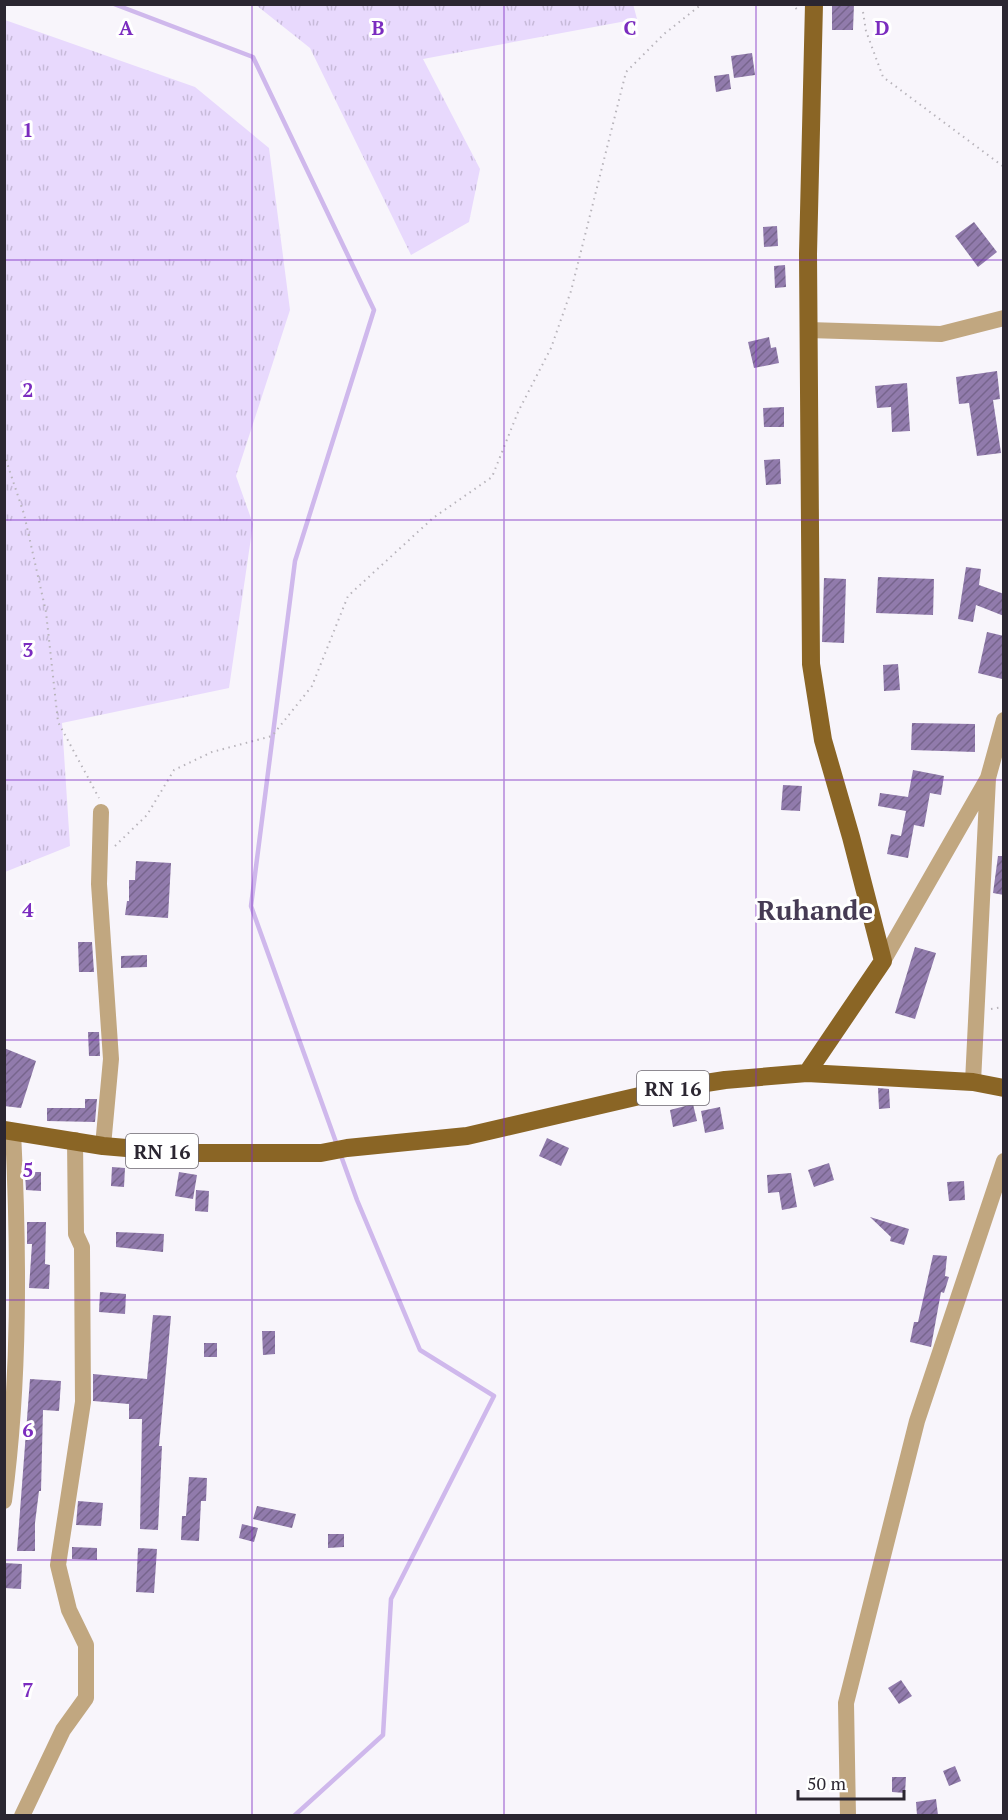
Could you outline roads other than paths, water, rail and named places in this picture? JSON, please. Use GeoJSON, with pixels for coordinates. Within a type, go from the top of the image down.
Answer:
{"type":"FeatureCollection","features":[{"type":"Feature","properties":{"kind":"main road"},"geometry":{"type":"LineString","coordinates":[[807,1072],[883,961],[852,837],[823,740],[811,664],[808,330],[814,4]]}},
{"type":"Feature","properties":{"kind":"main road","name":"RN 16"},"geometry":{"type":"LineString","coordinates":[[9,1130],[104,1146],[185,1153],[321,1154],[347,1148],[467,1136],[674,1088],[807,1072],[973,1082],[1004,1088]]}},
{"type":"Feature","properties":{"kind":"street"},"geometry":{"type":"LineString","coordinates":[[808,330],[941,334],[1004,318]]}},
{"type":"Feature","properties":{"kind":"street"},"geometry":{"type":"LineString","coordinates":[[973,1082],[988,778],[1004,720]]}},
{"type":"Feature","properties":{"kind":"street"},"geometry":{"type":"LineString","coordinates":[[883,961],[988,778]]}},
{"type":"Feature","properties":{"kind":"street"},"geometry":{"type":"LineString","coordinates":[[101,812],[99,884],[111,1059],[104,1146]]}},
{"type":"Feature","properties":{"kind":"street"},"geometry":{"type":"LineString","coordinates":[[4,1501],[14,1413],[17,1253],[9,1130]]}},
{"type":"Feature","properties":{"kind":"street"},"geometry":{"type":"LineString","coordinates":[[22,1815],[63,1730],[86,1698],[86,1645],[69,1610],[58,1565],[83,1402],[82,1247],[76,1234],[75,1140]]}},
{"type":"Feature","properties":{"kind":"street"},"geometry":{"type":"LineString","coordinates":[[848,1815],[846,1703],[917,1421],[1004,1161]]}},
{"type":"Feature","properties":{"kind":"waterway"},"geometry":{"type":"LineString","coordinates":[[114,4],[253,57],[374,310],[295,561],[251,906],[337,1145]]}},
{"type":"Feature","properties":{"kind":"waterway"},"geometry":{"type":"LineString","coordinates":[[294,1816],[383,1735],[391,1599],[494,1396],[420,1350],[357,1200],[340,1153]]}},
{"type":"Feature","properties":{"kind":"district","name":"Ruhande"},"geometry":{"type":"Point","coordinates":[815,910]}}]}
